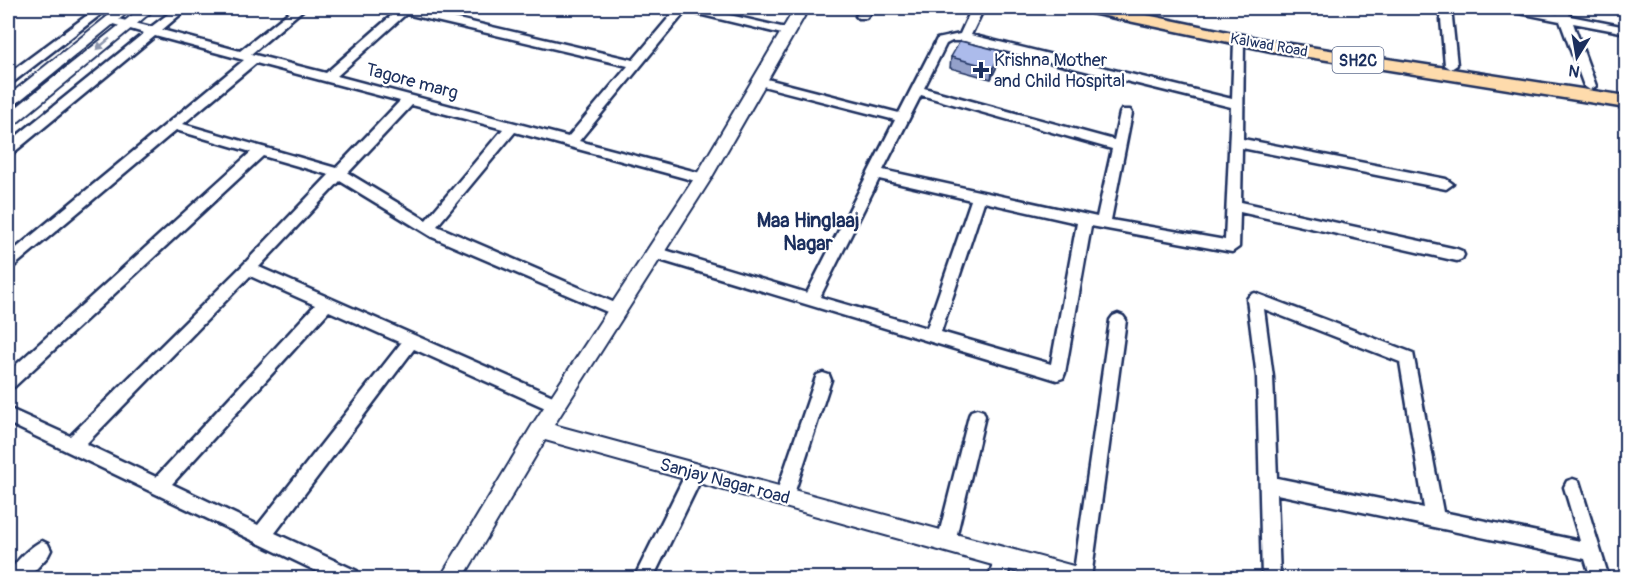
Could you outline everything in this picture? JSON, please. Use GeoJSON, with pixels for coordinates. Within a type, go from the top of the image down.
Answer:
{"type":"FeatureCollection","features":[{"type":"Feature","properties":{"kind":"main road","name":"Kalwad Road"},"geometry":{"type":"LineString","coordinates":[[1091,8],[1213,30],[1626,92]]}},
{"type":"Feature","properties":{"kind":"main road","name":"Kalwad Road"},"geometry":{"type":"LineString","coordinates":[[1133,8],[1213,30],[1240,41],[1626,102]]}},
{"type":"Feature","properties":{"kind":"street"},"geometry":{"type":"LineString","coordinates":[[8,80],[106,14],[126,8]]}},
{"type":"Feature","properties":{"kind":"street"},"geometry":{"type":"LineString","coordinates":[[8,122],[149,8]]}},
{"type":"Feature","properties":{"kind":"street"},"geometry":{"type":"LineString","coordinates":[[8,150],[182,8]]}},
{"type":"Feature","properties":{"kind":"street"},"geometry":{"type":"LineString","coordinates":[[8,263],[173,125],[300,8]]}},
{"type":"Feature","properties":{"kind":"street"},"geometry":{"type":"LineString","coordinates":[[571,142],[685,8],[786,32]]}},
{"type":"Feature","properties":{"kind":"street"},"geometry":{"type":"LineString","coordinates":[[451,579],[540,430],[703,178],[802,8]]}},
{"type":"Feature","properties":{"kind":"street"},"geometry":{"type":"LineString","coordinates":[[964,36],[978,8]]}},
{"type":"Feature","properties":{"kind":"street"},"geometry":{"type":"LineString","coordinates":[[1445,8],[1451,65]]}},
{"type":"Feature","properties":{"kind":"street"},"geometry":{"type":"LineString","coordinates":[[1509,8],[1563,13],[1626,30]]}},
{"type":"Feature","properties":{"kind":"street"},"geometry":{"type":"LineString","coordinates":[[329,77],[405,9],[636,64]]}},
{"type":"Feature","properties":{"kind":"street"},"geometry":{"type":"LineString","coordinates":[[1563,13],[1590,86]]}},
{"type":"Feature","properties":{"kind":"street"},"geometry":{"type":"LineString","coordinates":[[8,103],[106,14]]}},
{"type":"Feature","properties":{"kind":"street","name":"Tagore marg"},"geometry":{"type":"LineString","coordinates":[[106,14],[128,24],[703,178]]}},
{"type":"Feature","properties":{"kind":"street"},"geometry":{"type":"LineString","coordinates":[[811,300],[941,42],[964,36],[1238,105]]}},
{"type":"Feature","properties":{"kind":"street"},"geometry":{"type":"LineString","coordinates":[[873,173],[1085,220],[1232,247],[1240,41]]}},
{"type":"Feature","properties":{"kind":"street"},"geometry":{"type":"LineString","coordinates":[[759,81],[903,118]]}},
{"type":"Feature","properties":{"kind":"street"},"geometry":{"type":"LineString","coordinates":[[918,90],[1118,146]]}},
{"type":"Feature","properties":{"kind":"street"},"geometry":{"type":"LineString","coordinates":[[72,446],[248,269],[410,100]]}},
{"type":"Feature","properties":{"kind":"street"},"geometry":{"type":"LineString","coordinates":[[1103,223],[1126,113]]}},
{"type":"Feature","properties":{"kind":"street"},"geometry":{"type":"LineString","coordinates":[[173,125],[338,173],[427,228],[617,310]]}},
{"type":"Feature","properties":{"kind":"street"},"geometry":{"type":"LineString","coordinates":[[427,228],[513,126]]}},
{"type":"Feature","properties":{"kind":"street"},"geometry":{"type":"LineString","coordinates":[[1237,142],[1446,184]]}},
{"type":"Feature","properties":{"kind":"street"},"geometry":{"type":"LineString","coordinates":[[8,382],[261,150]]}},
{"type":"Feature","properties":{"kind":"street"},"geometry":{"type":"LineString","coordinates":[[932,335],[979,196]]}},
{"type":"Feature","properties":{"kind":"street"},"geometry":{"type":"LineString","coordinates":[[1234,206],[1457,255]]}},
{"type":"Feature","properties":{"kind":"street"},"geometry":{"type":"LineString","coordinates":[[655,253],[1057,373],[1085,220]]}},
{"type":"Feature","properties":{"kind":"street"},"geometry":{"type":"LineString","coordinates":[[248,269],[556,405]]}},
{"type":"Feature","properties":{"kind":"street"},"geometry":{"type":"LineString","coordinates":[[1271,579],[1265,377],[1255,299],[1407,358],[1436,519]]}},
{"type":"Feature","properties":{"kind":"street"},"geometry":{"type":"LineString","coordinates":[[158,487],[326,304]]}},
{"type":"Feature","properties":{"kind":"street"},"geometry":{"type":"LineString","coordinates":[[1082,579],[1118,320]]}},
{"type":"Feature","properties":{"kind":"street"},"geometry":{"type":"LineString","coordinates":[[261,536],[411,342]]}},
{"type":"Feature","properties":{"kind":"street"},"geometry":{"type":"LineString","coordinates":[[784,497],[823,380]]}},
{"type":"Feature","properties":{"kind":"street"},"geometry":{"type":"LineString","coordinates":[[8,415],[350,579]]}},
{"type":"Feature","properties":{"kind":"street"},"geometry":{"type":"LineString","coordinates":[[946,542],[977,416]]}},
{"type":"Feature","properties":{"kind":"street","name":"Sanjay Nagar road"},"geometry":{"type":"LineString","coordinates":[[540,430],[946,542],[1001,568],[1077,579]]}},
{"type":"Feature","properties":{"kind":"street"},"geometry":{"type":"LineString","coordinates":[[643,579],[695,473]]}},
{"type":"Feature","properties":{"kind":"street"},"geometry":{"type":"LineString","coordinates":[[1268,484],[1592,552]]}},
{"type":"Feature","properties":{"kind":"street"},"geometry":{"type":"LineString","coordinates":[[1574,487],[1600,579]]}},
{"type":"Feature","properties":{"kind":"street"},"geometry":{"type":"LineString","coordinates":[[16,579],[42,550]]}},
{"type":"Feature","properties":{"kind":"building"},"geometry":{"type":"Polygon","coordinates":[[[960,41],[1001,51],[993,68],[951,57],[960,41]]]}},
{"type":"Feature","properties":{"kind":"place","name":"Krishna Mother and Child Hospital"},"geometry":{"type":"Point","coordinates":[981,70]}},
{"type":"Feature","properties":{"kind":"district","name":"Maa Hinglaaj Nagar"},"geometry":{"type":"Point","coordinates":[808,232]}}]}
